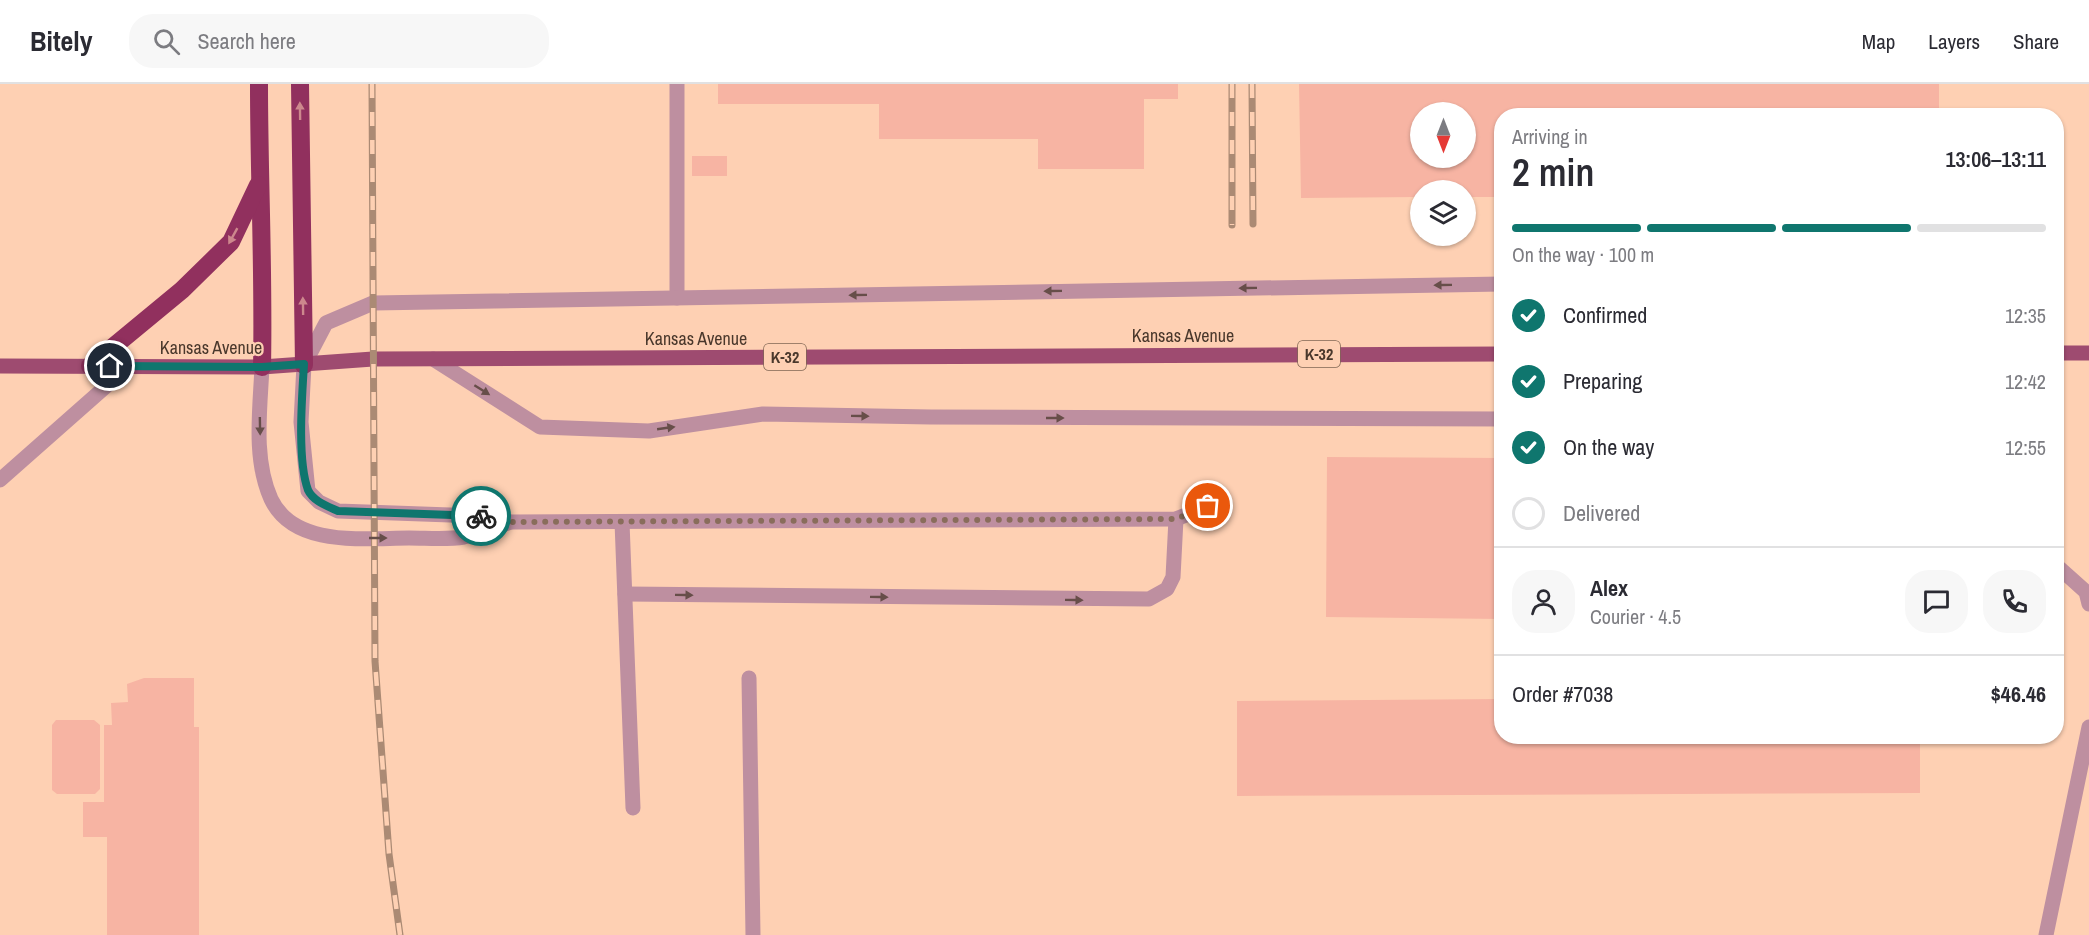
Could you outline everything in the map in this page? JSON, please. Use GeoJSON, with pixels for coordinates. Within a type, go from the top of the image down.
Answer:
{"type":"FeatureCollection","features":[{"type":"Feature","properties":{"kind":"highway"},"geometry":{"type":"LineString","coordinates":[[259,84],[259,183],[264,264],[262,367]]}},
{"type":"Feature","properties":{"kind":"highway"},"geometry":{"type":"LineString","coordinates":[[300,84],[304,364]]}},
{"type":"Feature","properties":{"kind":"highway"},"geometry":{"type":"LineString","coordinates":[[90,366],[182,290],[231,243],[259,183]]}},
{"type":"Feature","properties":{"kind":"main road"},"geometry":{"type":"LineString","coordinates":[[2064,353],[2089,353]]}},
{"type":"Feature","properties":{"kind":"main road","name":"Kansas Avenue"},"geometry":{"type":"LineString","coordinates":[[0,366],[262,367],[374,359],[1494,354]]}},
{"type":"Feature","properties":{"kind":"street"},"geometry":{"type":"LineString","coordinates":[[677,84],[677,298]]}},
{"type":"Feature","properties":{"kind":"street"},"geometry":{"type":"LineString","coordinates":[[1220,501],[1176,519],[511,522],[478,516],[338,511],[319,502],[308,491],[301,422],[304,364],[326,323],[373,303],[1494,285]]}},
{"type":"Feature","properties":{"kind":"street"},"geometry":{"type":"LineString","coordinates":[[433,359],[540,427],[649,431],[763,414],[932,417],[1494,418]]}},
{"type":"Feature","properties":{"kind":"street"},"geometry":{"type":"LineString","coordinates":[[0,480],[129,366]]}},
{"type":"Feature","properties":{"kind":"street"},"geometry":{"type":"LineString","coordinates":[[262,367],[261,471],[272,501],[286,517],[307,531],[335,538],[464,537],[511,522]]}},
{"type":"Feature","properties":{"kind":"street"},"geometry":{"type":"LineString","coordinates":[[625,594],[1149,599],[1167,589],[1173,577],[1176,519]]}},
{"type":"Feature","properties":{"kind":"street"},"geometry":{"type":"LineString","coordinates":[[622,522],[633,808]]}},
{"type":"Feature","properties":{"kind":"street"},"geometry":{"type":"LineString","coordinates":[[2064,572],[2085,592],[2089,604]]}},
{"type":"Feature","properties":{"kind":"street"},"geometry":{"type":"LineString","coordinates":[[749,678],[753,935]]}},
{"type":"Feature","properties":{"kind":"street"},"geometry":{"type":"LineString","coordinates":[[2046,935],[2089,727]]}},
{"type":"Feature","properties":{"kind":"building"},"geometry":{"type":"Polygon","coordinates":[[[718,84],[1178,84],[1178,99],[1144,99],[1144,169],[1038,169],[1038,139],[879,139],[879,104],[718,104],[718,84]]]}},
{"type":"Feature","properties":{"kind":"building"},"geometry":{"type":"Polygon","coordinates":[[[1299,84],[1939,84],[1939,108],[1494,108],[1494,197],[1476,197],[1476,180],[1410,180],[1410,197],[1301,198],[1299,84]]]}},
{"type":"Feature","properties":{"kind":"building"},"geometry":{"type":"Polygon","coordinates":[[[692,156],[727,156],[727,176],[692,176],[692,156]]]}},
{"type":"Feature","properties":{"kind":"building"},"geometry":{"type":"Polygon","coordinates":[[[1327,457],[1494,458],[1494,619],[1326,617],[1327,457]]]}},
{"type":"Feature","properties":{"kind":"building"},"geometry":{"type":"Polygon","coordinates":[[[144,678],[194,678],[194,727],[199,727],[199,935],[107,935],[107,837],[83,837],[83,802],[104,802],[104,725],[112,725],[111,703],[128,702],[127,684],[144,678]]]}},
{"type":"Feature","properties":{"kind":"building"},"geometry":{"type":"Polygon","coordinates":[[[1494,699],[1494,744],[1920,744],[1920,793],[1237,796],[1237,701],[1494,699]]]}},
{"type":"Feature","properties":{"kind":"building"},"geometry":{"type":"Polygon","coordinates":[[[56,720],[94,720],[100,725],[100,789],[95,794],[57,794],[52,790],[52,725],[56,720]]]}},
{"type":"Feature","properties":{"kind":"railway"},"geometry":{"type":"LineString","coordinates":[[372,84],[375,661],[389,854],[400,935]]}},
{"type":"Feature","properties":{"kind":"railway"},"geometry":{"type":"LineString","coordinates":[[1232,84],[1232,225]]}},
{"type":"Feature","properties":{"kind":"railway"},"geometry":{"type":"LineString","coordinates":[[1252,84],[1253,224]]}},
{"type":"Feature","properties":{"kind":"way so far"},"geometry":{"type":"LineString","coordinates":[[481,516],[511,522],[1176,519],[1208,506]]}},
{"type":"Feature","properties":{"kind":"route"},"geometry":{"type":"LineString","coordinates":[[110,366],[262,367],[304,364],[301,422],[305,472],[308,491],[319,502],[338,511],[481,516]]}}]}
